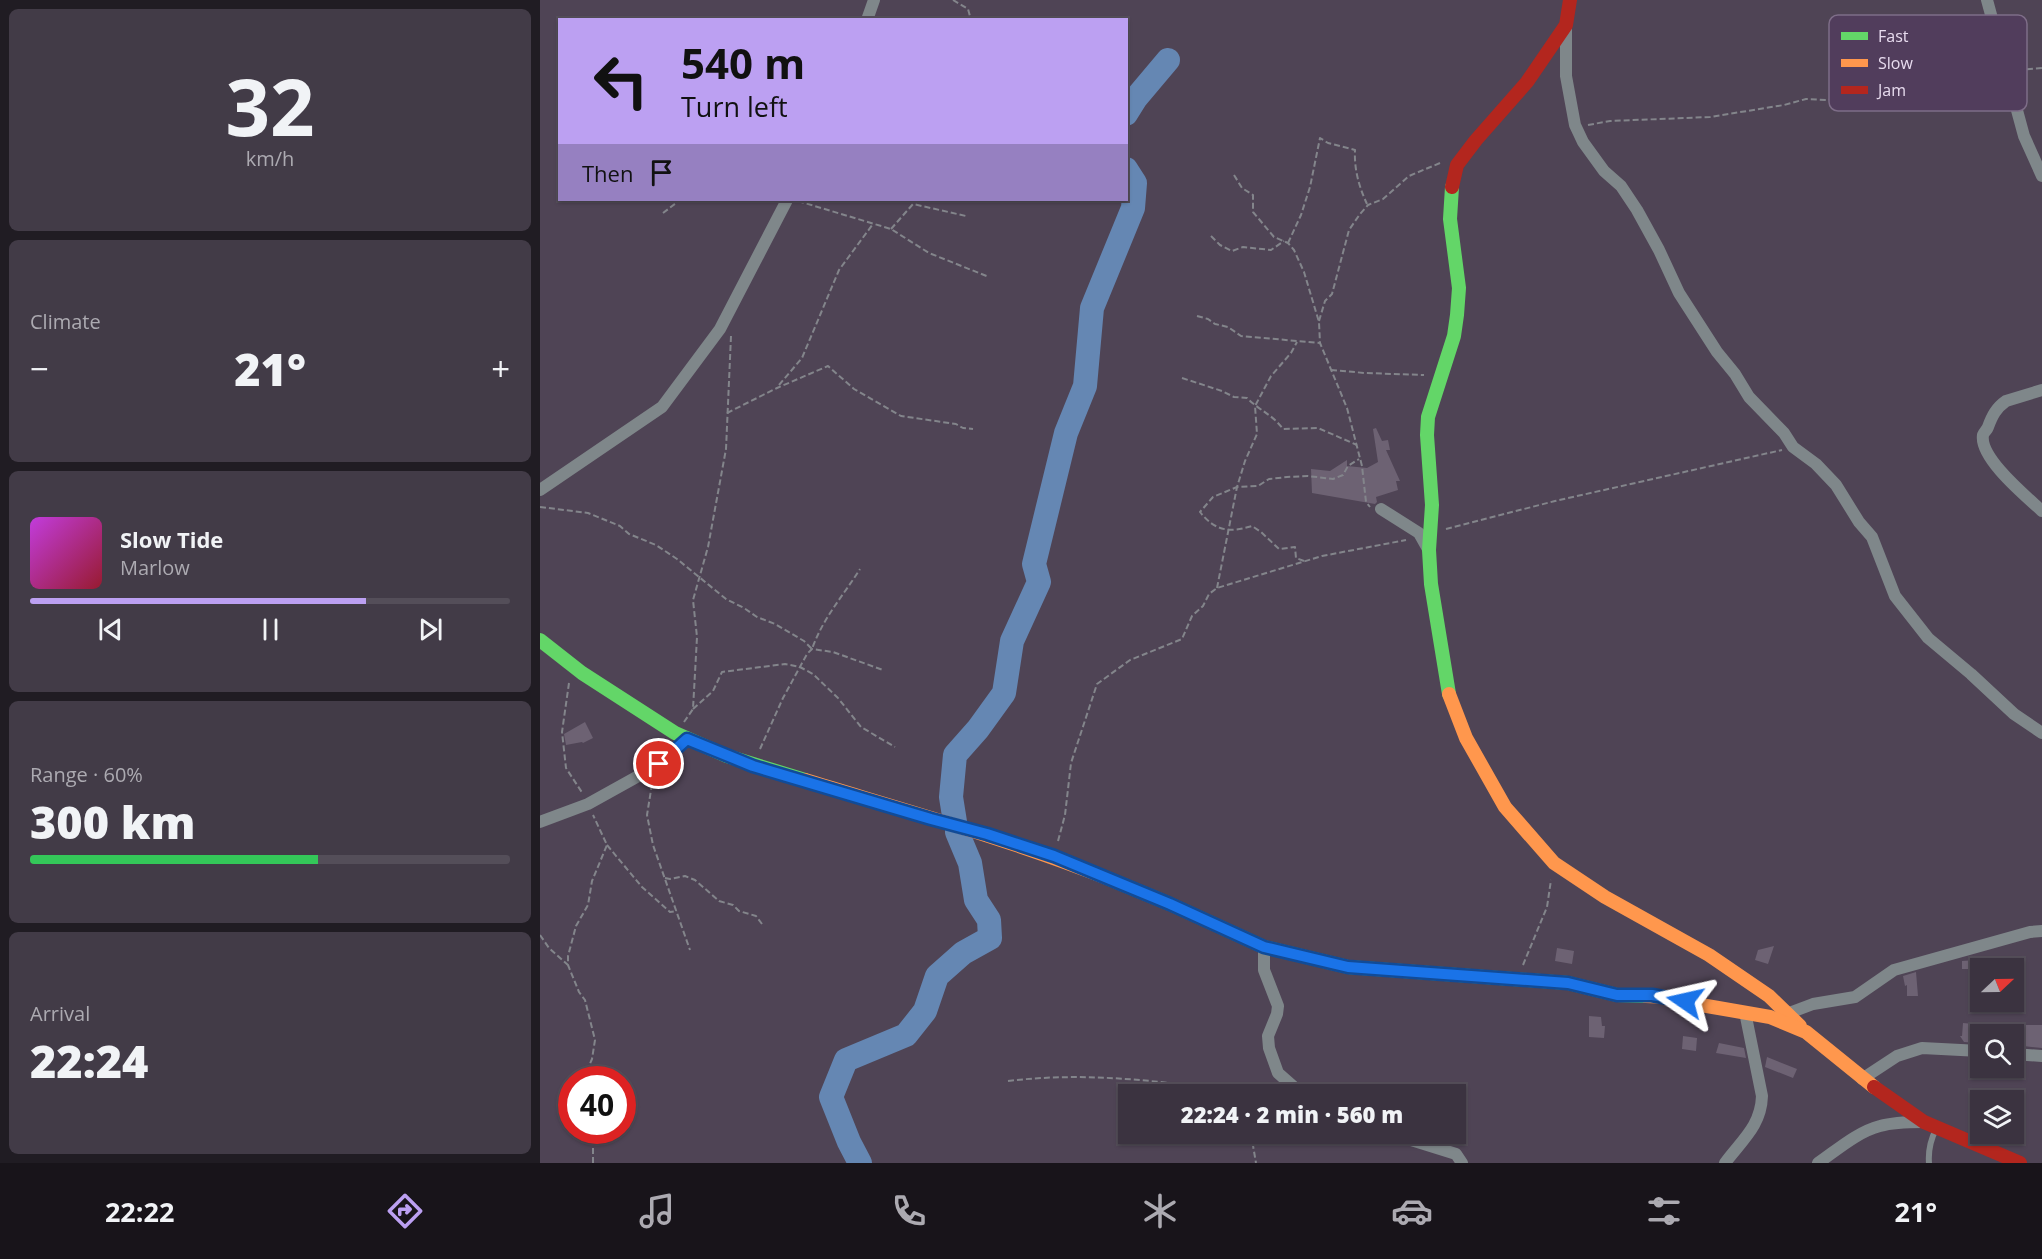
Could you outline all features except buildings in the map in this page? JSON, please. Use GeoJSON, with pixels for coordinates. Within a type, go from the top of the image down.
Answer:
{"type":"FeatureCollection","features":[{"type":"Feature","properties":{"kind":"street"},"geometry":{"type":"LineString","coordinates":[[868,18],[874,0]]}},
{"type":"Feature","properties":{"kind":"street"},"geometry":{"type":"LineString","coordinates":[[1570,0],[1566,25],[1566,76],[1575,125],[1593,157],[1604,171],[1621,186],[1637,210],[1679,293],[1749,397],[1784,433],[1793,447],[1816,464],[1836,485],[1872,537],[1895,596],[1928,638],[1998,700],[2042,733]]}},
{"type":"Feature","properties":{"kind":"street"},"geometry":{"type":"LineString","coordinates":[[1987,0],[1991,15]]}},
{"type":"Feature","properties":{"kind":"street"},"geometry":{"type":"LineString","coordinates":[[1566,25],[1527,82],[1457,165],[1452,181],[1450,201],[1452,239],[1459,297],[1454,336],[1428,417],[1427,435],[1432,505],[1428,541],[1435,619],[1448,692],[1456,717],[1488,780],[1505,807],[1554,863],[1605,897],[1709,955],[1769,996],[1806,1032],[1862,1079],[1930,1125],[2020,1163]]}},
{"type":"Feature","properties":{"kind":"street"},"geometry":{"type":"LineString","coordinates":[[2017,111],[2024,136],[2042,176]]}},
{"type":"Feature","properties":{"kind":"street"},"geometry":{"type":"LineString","coordinates":[[540,490],[662,407],[720,329],[786,201]]}},
{"type":"Feature","properties":{"kind":"street"},"geometry":{"type":"LineString","coordinates":[[2042,390],[2001,404],[1995,410],[1983,435],[1986,451],[1996,466],[2042,511]]}},
{"type":"Feature","properties":{"kind":"street"},"geometry":{"type":"LineString","coordinates":[[1381,508],[1409,525],[1428,541]]}},
{"type":"Feature","properties":{"kind":"street"},"geometry":{"type":"LineString","coordinates":[[540,640],[582,673],[681,736],[753,766],[987,834],[1054,856],[1170,904],[1264,947],[1348,967],[1521,978],[1568,983],[1617,995],[1668,997],[1770,1017],[1806,1032]]}},
{"type":"Feature","properties":{"kind":"street"},"geometry":{"type":"LineString","coordinates":[[540,822],[588,804],[659,764],[681,736]]}},
{"type":"Feature","properties":{"kind":"street"},"geometry":{"type":"LineString","coordinates":[[1789,1013],[1813,1004],[1855,997],[1894,970],[2030,932],[2042,931]]}},
{"type":"Feature","properties":{"kind":"street"},"geometry":{"type":"LineString","coordinates":[[1264,947],[1264,970],[1278,1006],[1268,1036],[1269,1048],[1278,1073],[1290,1084]]}},
{"type":"Feature","properties":{"kind":"street"},"geometry":{"type":"LineString","coordinates":[[1725,1163],[1758,1120],[1761,1109],[1762,1096],[1745,1012]]}},
{"type":"Feature","properties":{"kind":"street"},"geometry":{"type":"LineString","coordinates":[[1862,1079],[1897,1056],[1922,1048],[1970,1050]]}},
{"type":"Feature","properties":{"kind":"street"},"geometry":{"type":"LineString","coordinates":[[2024,1055],[2042,1056]]}},
{"type":"Feature","properties":{"kind":"street"},"geometry":{"type":"LineString","coordinates":[[1818,1163],[1860,1134],[1879,1126],[1897,1123],[1930,1125]]}},
{"type":"Feature","properties":{"kind":"street"},"geometry":{"type":"LineString","coordinates":[[1424,1144],[1456,1154],[1462,1163]]}},
{"type":"Feature","properties":{"kind":"lane"},"geometry":{"type":"LineString","coordinates":[[1929,1163],[1930,1125]]}},
{"type":"Feature","properties":{"kind":"lane"},"geometry":{"type":"LineString","coordinates":[[1928,1151],[1934,1163]]}},
{"type":"Feature","properties":{"kind":"path"},"geometry":{"type":"LineString","coordinates":[[953,0],[968,9],[970,18]]}},
{"type":"Feature","properties":{"kind":"path"},"geometry":{"type":"LineString","coordinates":[[2027,69],[2042,68]]}},
{"type":"Feature","properties":{"kind":"path"},"geometry":{"type":"LineString","coordinates":[[1575,125],[1710,117],[1784,105],[1806,99],[1829,100]]}},
{"type":"Feature","properties":{"kind":"path"},"geometry":{"type":"LineString","coordinates":[[1288,243],[1307,196],[1320,138],[1328,143],[1355,150],[1354,164],[1362,195],[1368,205]]}},
{"type":"Feature","properties":{"kind":"path"},"geometry":{"type":"LineString","coordinates":[[1319,322],[1325,301],[1332,294],[1349,230],[1368,205],[1383,199],[1409,176],[1447,161],[1457,165]]}},
{"type":"Feature","properties":{"kind":"path"},"geometry":{"type":"LineString","coordinates":[[1234,176],[1242,188],[1253,195],[1253,212],[1274,237],[1288,243],[1294,250],[1304,272],[1319,322],[1320,343],[1347,408],[1360,459],[1366,502],[1372,509],[1381,508]]}},
{"type":"Feature","properties":{"kind":"path"},"geometry":{"type":"LineString","coordinates":[[663,213],[679,201]]}},
{"type":"Feature","properties":{"kind":"path"},"geometry":{"type":"LineString","coordinates":[[795,201],[891,230],[929,253],[989,277]]}},
{"type":"Feature","properties":{"kind":"path"},"geometry":{"type":"LineString","coordinates":[[891,230],[913,204],[966,216]]}},
{"type":"Feature","properties":{"kind":"path"},"geometry":{"type":"LineString","coordinates":[[777,388],[802,358],[839,270],[873,224]]}},
{"type":"Feature","properties":{"kind":"path"},"geometry":{"type":"LineString","coordinates":[[1211,236],[1220,245],[1232,251],[1243,247],[1271,250],[1284,241]]}},
{"type":"Feature","properties":{"kind":"path"},"geometry":{"type":"LineString","coordinates":[[1197,316],[1228,327],[1241,336],[1320,343]]}},
{"type":"Feature","properties":{"kind":"path"},"geometry":{"type":"LineString","coordinates":[[681,736],[693,709],[697,637],[693,600],[708,547],[724,460],[731,336]]}},
{"type":"Feature","properties":{"kind":"path"},"geometry":{"type":"LineString","coordinates":[[1217,588],[1237,487],[1257,434],[1255,406],[1271,376],[1291,353],[1297,342]]}},
{"type":"Feature","properties":{"kind":"path"},"geometry":{"type":"LineString","coordinates":[[727,413],[828,366],[854,389],[901,416],[956,424],[963,428],[973,429]]}},
{"type":"Feature","properties":{"kind":"path"},"geometry":{"type":"LineString","coordinates":[[1331,370],[1442,376]]}},
{"type":"Feature","properties":{"kind":"path"},"geometry":{"type":"LineString","coordinates":[[1182,378],[1222,391],[1234,398],[1247,398],[1255,406],[1272,415],[1284,429],[1318,428],[1356,445]]}},
{"type":"Feature","properties":{"kind":"path"},"geometry":{"type":"LineString","coordinates":[[1054,856],[1065,815],[1071,763],[1096,684],[1130,660],[1182,639],[1192,616],[1203,606],[1209,594],[1217,588],[1322,556],[1406,540],[1428,541],[1555,501],[1793,447]]}},
{"type":"Feature","properties":{"kind":"path"},"geometry":{"type":"LineString","coordinates":[[1304,561],[1296,558],[1295,547],[1279,549],[1251,526],[1228,531],[1208,522],[1200,512],[1213,497],[1237,487],[1258,486],[1269,479],[1287,477],[1308,476],[1333,479],[1343,475],[1348,466],[1360,459]]}},
{"type":"Feature","properties":{"kind":"path"},"geometry":{"type":"LineString","coordinates":[[540,507],[588,513],[620,526],[629,534],[656,545],[677,559],[726,599],[757,617],[775,624],[804,641],[812,649],[833,652],[883,670]]}},
{"type":"Feature","properties":{"kind":"path"},"geometry":{"type":"LineString","coordinates":[[753,766],[783,698],[812,649],[819,629],[860,569]]}},
{"type":"Feature","properties":{"kind":"path"},"geometry":{"type":"LineString","coordinates":[[693,709],[713,691],[722,672],[785,664],[801,667],[813,674],[838,698],[861,727],[895,747]]}},
{"type":"Feature","properties":{"kind":"path"},"geometry":{"type":"LineString","coordinates":[[569,682],[568,703],[562,732],[566,768],[577,782],[608,845],[642,887],[670,912],[677,910]]}},
{"type":"Feature","properties":{"kind":"path"},"geometry":{"type":"LineString","coordinates":[[659,764],[651,785],[647,815],[653,845],[690,950]]}},
{"type":"Feature","properties":{"kind":"path"},"geometry":{"type":"LineString","coordinates":[[589,1066],[594,1040],[585,1000],[579,992],[568,965],[568,956],[576,926],[588,905],[592,881],[608,845]]}},
{"type":"Feature","properties":{"kind":"path"},"geometry":{"type":"LineString","coordinates":[[1521,978],[1523,963],[1547,907],[1554,863]]}},
{"type":"Feature","properties":{"kind":"path"},"geometry":{"type":"LineString","coordinates":[[664,877],[670,879],[685,876],[695,880],[719,901],[756,916],[762,924]]}},
{"type":"Feature","properties":{"kind":"path"},"geometry":{"type":"LineString","coordinates":[[540,935],[549,948],[568,965]]}},
{"type":"Feature","properties":{"kind":"path"},"geometry":{"type":"LineString","coordinates":[[1008,1082],[1078,1076],[1182,1084]]}},
{"type":"Feature","properties":{"kind":"path"},"geometry":{"type":"LineString","coordinates":[[593,1144],[593,1163]]}},
{"type":"Feature","properties":{"kind":"path"},"geometry":{"type":"LineString","coordinates":[[1253,1144],[1256,1163]]}},
{"type":"Feature","properties":{"kind":"waterway"},"geometry":{"type":"LineString","coordinates":[[1128,111],[1168,60]]}},
{"type":"Feature","properties":{"kind":"waterway"},"geometry":{"type":"LineString","coordinates":[[955,822],[951,797],[955,755],[978,729],[1004,693],[1012,641],[1039,582],[1034,564],[1066,433],[1085,386],[1092,308],[1133,208],[1135,183],[1128,172]]}},
{"type":"Feature","properties":{"kind":"waterway"},"geometry":{"type":"LineString","coordinates":[[860,1163],[831,1097],[846,1060],[906,1035],[925,1011],[937,976],[963,953],[990,938],[989,920],[976,900],[970,863],[957,832]]}},
{"type":"Feature","properties":{"kind":"traffic: fast"},"geometry":{"type":"LineString","coordinates":[[1449,694],[1431,584],[1429,550],[1432,505],[1427,435],[1428,417],[1454,336],[1457,315],[1459,288],[1450,219],[1452,187]]}},
{"type":"Feature","properties":{"kind":"traffic: fast"},"geometry":{"type":"LineString","coordinates":[[540,640],[582,673],[675,733],[727,756],[805,780]]}},
{"type":"Feature","properties":{"kind":"traffic: fast"},"geometry":{"type":"LineString","coordinates":[[1107,878],[1264,947],[1348,967],[1568,983],[1617,995],[1646,996]]}},
{"type":"Feature","properties":{"kind":"traffic: slow"},"geometry":{"type":"LineString","coordinates":[[1449,694],[1466,738],[1505,807],[1554,863],[1605,897],[1709,955],[1769,996],[1800,1026]]}},
{"type":"Feature","properties":{"kind":"traffic: slow"},"geometry":{"type":"LineString","coordinates":[[805,780],[995,838],[1107,878]]}},
{"type":"Feature","properties":{"kind":"traffic: slow"},"geometry":{"type":"LineString","coordinates":[[1646,996],[1668,997],[1770,1017],[1806,1032],[1874,1087]]}},
{"type":"Feature","properties":{"kind":"traffic: jam"},"geometry":{"type":"LineString","coordinates":[[1452,187],[1457,165],[1527,82],[1566,25],[1570,0]]}},
{"type":"Feature","properties":{"kind":"traffic: jam"},"geometry":{"type":"LineString","coordinates":[[1874,1087],[1924,1122],[2020,1163]]}},
{"type":"Feature","properties":{"kind":"route"},"geometry":{"type":"LineString","coordinates":[[659,764],[687,739],[753,766],[987,834],[1054,856],[1170,904],[1264,947],[1348,967],[1521,978],[1568,983],[1617,995],[1652,995],[1685,1001]]}}]}
